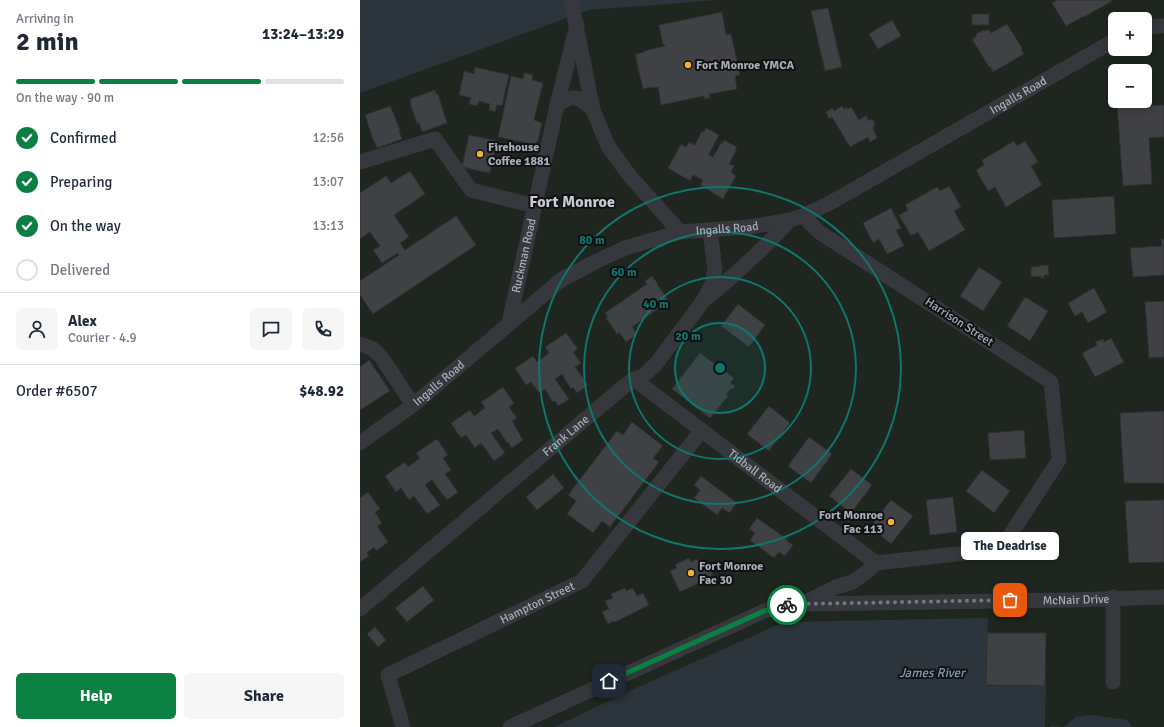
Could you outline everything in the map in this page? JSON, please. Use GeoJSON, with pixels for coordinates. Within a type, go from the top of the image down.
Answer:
{"type":"FeatureCollection","features":[{"type":"Feature","properties":{"kind":"street","name":"Ruckman Road"},"geometry":{"type":"LineString","coordinates":[[572,0],[593,110],[608,146],[629,175],[680,232]]}},
{"type":"Feature","properties":{"kind":"street","name":"Ruckman Road"},"geometry":{"type":"LineString","coordinates":[[509,323],[577,25]]}},
{"type":"Feature","properties":{"kind":"street"},"geometry":{"type":"LineString","coordinates":[[1152,27],[1164,26]]}},
{"type":"Feature","properties":{"kind":"street","name":"Ingalls Road"},"geometry":{"type":"LineString","coordinates":[[360,443],[413,404],[561,280],[625,248],[680,232],[749,227],[796,218],[830,203],[1108,44]]}},
{"type":"Feature","properties":{"kind":"street"},"geometry":{"type":"LineString","coordinates":[[558,105],[567,98],[575,98],[582,100],[593,110]]}},
{"type":"Feature","properties":{"kind":"street"},"geometry":{"type":"LineString","coordinates":[[360,162],[436,139],[472,190],[535,206]]}},
{"type":"Feature","properties":{"kind":"street"},"geometry":{"type":"LineString","coordinates":[[703,301],[725,283],[796,218]]}},
{"type":"Feature","properties":{"kind":"street","name":"Harrison Street"},"geometry":{"type":"LineString","coordinates":[[796,218],[1051,382],[1059,460],[1001,549],[876,563]]}},
{"type":"Feature","properties":{"kind":"street","name":"Frank Lane"},"geometry":{"type":"LineString","coordinates":[[360,610],[634,379],[643,376],[656,364],[703,301],[712,284],[716,269],[710,230]]}},
{"type":"Feature","properties":{"kind":"street"},"geometry":{"type":"LineString","coordinates":[[360,344],[373,349],[382,358],[413,404]]}},
{"type":"Feature","properties":{"kind":"street","name":"Tidball Road"},"geometry":{"type":"LineString","coordinates":[[634,379],[876,563]]}},
{"type":"Feature","properties":{"kind":"street","name":"Hampton Street"},"geometry":{"type":"LineString","coordinates":[[403,727],[388,675],[582,581],[702,430]]}},
{"type":"Feature","properties":{"kind":"street"},"geometry":{"type":"LineString","coordinates":[[802,604],[836,587],[852,582],[863,575],[876,563]]}},
{"type":"Feature","properties":{"kind":"street","name":"McNair Drive"},"geometry":{"type":"LineString","coordinates":[[510,727],[764,611],[783,606],[802,604],[1069,600],[1164,596]]}},
{"type":"Feature","properties":{"kind":"street"},"geometry":{"type":"LineString","coordinates":[[1113,597],[1113,682]]}},
{"type":"Feature","properties":{"kind":"shaded area","name":"Fort Monroe"},"geometry":{"type":"Polygon","coordinates":[[[360,0],[1164,0],[1164,727],[1132,727],[1076,717],[1063,727],[1045,727],[1046,686],[987,686],[988,618],[791,727],[360,727],[360,0]]]}},
{"type":"Feature","properties":{"kind":"water"},"geometry":{"type":"Polygon","coordinates":[[[360,0],[719,0],[589,10],[360,93],[360,0]]]}},
{"type":"Feature","properties":{"kind":"water","name":"James River"},"geometry":{"type":"Polygon","coordinates":[[[988,618],[987,686],[1046,686],[1045,727],[554,727],[636,688],[784,622],[988,618]]]}},
{"type":"Feature","properties":{"kind":"water"},"geometry":{"type":"Polygon","coordinates":[[[1091,715],[1127,720],[1133,727],[1063,727],[1076,717],[1091,715]]]}},
{"type":"Feature","properties":{"kind":"building"},"geometry":{"type":"Polygon","coordinates":[[[1057,0],[1112,1],[1066,26],[1052,3],[1057,0]]]}},
{"type":"Feature","properties":{"kind":"building"},"geometry":{"type":"Polygon","coordinates":[[[828,8],[842,67],[825,71],[811,11],[828,8]]]}},
{"type":"Feature","properties":{"kind":"building","name":"Fort Monroe YMCA"},"geometry":{"type":"Polygon","coordinates":[[[722,12],[726,35],[731,34],[740,75],[735,76],[737,89],[709,94],[710,98],[704,99],[704,96],[661,105],[658,87],[643,89],[635,54],[665,46],[663,45],[659,25],[722,12]]]}},
{"type":"Feature","properties":{"kind":"building"},"geometry":{"type":"Polygon","coordinates":[[[972,14],[989,14],[989,25],[972,25],[972,14]]]}},
{"type":"Feature","properties":{"kind":"building"},"geometry":{"type":"Polygon","coordinates":[[[892,20],[901,36],[878,49],[869,34],[892,20]]]}},
{"type":"Feature","properties":{"kind":"building"},"geometry":{"type":"Polygon","coordinates":[[[1007,24],[1022,48],[1021,49],[1024,54],[993,72],[972,39],[977,36],[976,34],[984,30],[985,31],[988,29],[991,33],[1007,24]]]}},
{"type":"Feature","properties":{"kind":"building"},"geometry":{"type":"Polygon","coordinates":[[[475,67],[509,75],[502,106],[497,105],[495,112],[489,110],[490,104],[479,101],[477,106],[469,104],[471,98],[459,95],[464,71],[474,74],[475,67]]]}},
{"type":"Feature","properties":{"kind":"building"},"geometry":{"type":"Polygon","coordinates":[[[524,73],[533,75],[532,80],[543,83],[534,120],[542,123],[536,145],[498,137],[511,76],[523,79],[524,73]]]}},
{"type":"Feature","properties":{"kind":"building"},"geometry":{"type":"Polygon","coordinates":[[[435,90],[436,94],[438,94],[447,123],[422,132],[419,123],[417,124],[410,99],[435,90]]]}},
{"type":"Feature","properties":{"kind":"building"},"geometry":{"type":"Polygon","coordinates":[[[1164,105],[1164,137],[1149,138],[1152,184],[1123,186],[1117,108],[1152,108],[1152,106],[1164,105]]]}},
{"type":"Feature","properties":{"kind":"building"},"geometry":{"type":"Polygon","coordinates":[[[390,106],[402,139],[377,148],[365,115],[390,106]]]}},
{"type":"Feature","properties":{"kind":"building"},"geometry":{"type":"Polygon","coordinates":[[[842,106],[844,109],[851,107],[859,120],[866,115],[868,120],[873,120],[875,124],[873,128],[877,138],[870,142],[868,137],[850,147],[832,117],[829,119],[826,112],[832,108],[834,111],[842,106]]]}},
{"type":"Feature","properties":{"kind":"building"},"geometry":{"type":"Polygon","coordinates":[[[706,128],[719,135],[709,154],[713,157],[724,140],[737,147],[729,164],[734,166],[731,172],[736,176],[723,199],[700,185],[703,180],[693,175],[690,181],[668,168],[681,144],[686,147],[689,142],[695,145],[702,131],[704,132],[706,128]]]}},
{"type":"Feature","properties":{"kind":"building","name":"Firehouse Coffee 1881"},"geometry":{"type":"Polygon","coordinates":[[[469,135],[497,141],[490,173],[462,167],[469,135]]]}},
{"type":"Feature","properties":{"kind":"building"},"geometry":{"type":"Polygon","coordinates":[[[1014,141],[1017,146],[1025,141],[1038,162],[1031,166],[1042,185],[1006,207],[995,187],[988,191],[976,170],[984,165],[982,160],[1014,141]]]}},
{"type":"Feature","properties":{"kind":"building"},"geometry":{"type":"Polygon","coordinates":[[[410,171],[425,194],[394,215],[409,237],[400,243],[405,250],[456,216],[476,245],[373,314],[360,295],[360,281],[399,255],[398,253],[382,263],[373,250],[380,246],[370,232],[360,239],[360,193],[386,176],[391,183],[410,171]]]}},
{"type":"Feature","properties":{"kind":"building"},"geometry":{"type":"Polygon","coordinates":[[[949,186],[961,207],[954,211],[965,230],[929,251],[918,232],[911,236],[899,215],[908,210],[905,205],[937,187],[940,191],[949,186]]]}},
{"type":"Feature","properties":{"kind":"building"},"geometry":{"type":"Polygon","coordinates":[[[1114,196],[1116,234],[1054,238],[1052,200],[1114,196]]]}},
{"type":"Feature","properties":{"kind":"building"},"geometry":{"type":"Polygon","coordinates":[[[891,208],[901,228],[896,230],[904,246],[887,254],[879,239],[873,243],[863,223],[891,208]]]}},
{"type":"Feature","properties":{"kind":"building"},"geometry":{"type":"Polygon","coordinates":[[[1161,239],[1164,239],[1164,275],[1133,277],[1130,248],[1162,246],[1161,239]]]}},
{"type":"Feature","properties":{"kind":"building"},"geometry":{"type":"Polygon","coordinates":[[[1048,265],[1049,275],[1044,275],[1044,278],[1041,278],[1041,276],[1031,277],[1031,267],[1048,265]]]}},
{"type":"Feature","properties":{"kind":"building"},"geometry":{"type":"Polygon","coordinates":[[[979,267],[1002,282],[983,311],[960,296],[979,267]]]}},
{"type":"Feature","properties":{"kind":"building"},"geometry":{"type":"Polygon","coordinates":[[[652,276],[670,303],[663,308],[662,306],[632,327],[637,334],[626,342],[619,332],[617,334],[606,318],[608,317],[605,313],[647,284],[645,281],[652,276]]]}},
{"type":"Feature","properties":{"kind":"building"},"geometry":{"type":"Polygon","coordinates":[[[1094,288],[1107,312],[1088,323],[1082,312],[1075,316],[1068,303],[1094,288]]]}},
{"type":"Feature","properties":{"kind":"building"},"geometry":{"type":"Polygon","coordinates":[[[1025,297],[1048,311],[1030,341],[1007,326],[1025,297]]]}},
{"type":"Feature","properties":{"kind":"building"},"geometry":{"type":"Polygon","coordinates":[[[1164,301],[1164,357],[1149,358],[1145,302],[1164,301]]]}},
{"type":"Feature","properties":{"kind":"building"},"geometry":{"type":"Polygon","coordinates":[[[738,304],[765,325],[749,347],[721,326],[738,304]]]}},
{"type":"Feature","properties":{"kind":"building"},"geometry":{"type":"Polygon","coordinates":[[[566,333],[578,349],[573,352],[581,363],[575,367],[588,385],[577,393],[573,387],[571,389],[562,374],[555,379],[569,399],[558,406],[555,401],[553,402],[545,389],[539,393],[531,382],[526,385],[515,368],[533,356],[537,362],[549,353],[545,347],[566,333]]]}},
{"type":"Feature","properties":{"kind":"building"},"geometry":{"type":"Polygon","coordinates":[[[1111,338],[1124,362],[1095,377],[1082,353],[1097,345],[1095,342],[1103,339],[1104,342],[1111,338]]]}},
{"type":"Feature","properties":{"kind":"building"},"geometry":{"type":"Polygon","coordinates":[[[700,353],[734,378],[730,383],[735,386],[732,390],[731,388],[726,395],[728,396],[710,418],[672,389],[700,353]]]}},
{"type":"Feature","properties":{"kind":"building"},"geometry":{"type":"Polygon","coordinates":[[[369,360],[390,391],[360,410],[360,367],[369,360]]]}},
{"type":"Feature","properties":{"kind":"building"},"geometry":{"type":"Polygon","coordinates":[[[503,387],[514,403],[509,407],[517,418],[512,421],[523,440],[512,448],[498,429],[491,433],[505,453],[494,461],[481,443],[475,448],[466,435],[461,438],[451,423],[470,410],[474,416],[485,408],[481,402],[503,387]]]}},
{"type":"Feature","properties":{"kind":"building"},"geometry":{"type":"Polygon","coordinates":[[[769,406],[790,423],[769,451],[747,434],[769,406]]]}},
{"type":"Feature","properties":{"kind":"building"},"geometry":{"type":"Polygon","coordinates":[[[1164,411],[1164,483],[1124,483],[1120,413],[1164,411]]]}},
{"type":"Feature","properties":{"kind":"building"},"geometry":{"type":"Polygon","coordinates":[[[632,422],[663,446],[653,458],[659,462],[610,527],[602,521],[593,533],[567,514],[576,501],[568,495],[617,431],[623,435],[632,422]]]}},
{"type":"Feature","properties":{"kind":"building"},"geometry":{"type":"Polygon","coordinates":[[[1024,430],[1026,458],[990,460],[988,433],[1024,430]]]}},
{"type":"Feature","properties":{"kind":"building"},"geometry":{"type":"Polygon","coordinates":[[[809,437],[832,454],[811,483],[788,466],[809,437]]]}},
{"type":"Feature","properties":{"kind":"building"},"geometry":{"type":"Polygon","coordinates":[[[437,439],[448,455],[443,458],[451,470],[445,474],[458,492],[447,500],[432,480],[425,485],[440,505],[427,514],[414,496],[409,500],[401,488],[396,492],[385,476],[405,462],[408,467],[420,458],[416,453],[437,439]]]}},
{"type":"Feature","properties":{"kind":"building"},"geometry":{"type":"Polygon","coordinates":[[[851,469],[872,485],[851,513],[829,496],[851,469]]]}},
{"type":"Feature","properties":{"kind":"building"},"geometry":{"type":"Polygon","coordinates":[[[982,470],[1010,491],[994,513],[966,491],[982,470]]]}},
{"type":"Feature","properties":{"kind":"building"},"geometry":{"type":"Polygon","coordinates":[[[553,474],[564,488],[537,510],[526,497],[553,474]]]}},
{"type":"Feature","properties":{"kind":"building"},"geometry":{"type":"Polygon","coordinates":[[[701,476],[737,503],[729,513],[722,508],[717,515],[694,498],[700,490],[694,485],[701,476]]]}},
{"type":"Feature","properties":{"kind":"building"},"geometry":{"type":"Polygon","coordinates":[[[368,492],[380,509],[375,512],[382,523],[377,526],[388,542],[376,551],[374,547],[367,553],[369,556],[360,562],[360,498],[368,492]]]}},
{"type":"Feature","properties":{"kind":"building"},"geometry":{"type":"Polygon","coordinates":[[[953,497],[957,532],[930,535],[926,500],[953,497]]]}},
{"type":"Feature","properties":{"kind":"building","name":"Fort Monroe Fac 113"},"geometry":{"type":"Polygon","coordinates":[[[891,500],[913,516],[891,544],[870,527],[891,500]]]}},
{"type":"Feature","properties":{"kind":"building"},"geometry":{"type":"Polygon","coordinates":[[[1164,500],[1164,562],[1129,563],[1125,501],[1164,500]]]}},
{"type":"Feature","properties":{"kind":"building"},"geometry":{"type":"Polygon","coordinates":[[[757,518],[793,545],[785,556],[779,552],[774,558],[750,540],[755,533],[749,529],[757,518]]]}},
{"type":"Feature","properties":{"kind":"building","name":"Fort Monroe Fac 30"},"geometry":{"type":"Polygon","coordinates":[[[689,558],[691,562],[697,559],[701,566],[707,563],[713,575],[680,592],[670,571],[677,568],[675,565],[689,558]]]}},
{"type":"Feature","properties":{"kind":"building"},"geometry":{"type":"Polygon","coordinates":[[[423,586],[434,600],[407,622],[395,608],[423,586]]]}},
{"type":"Feature","properties":{"kind":"building"},"geometry":{"type":"Polygon","coordinates":[[[625,588],[626,591],[633,588],[637,596],[643,593],[649,605],[608,624],[602,612],[609,609],[605,601],[613,598],[611,594],[625,588]]]}},
{"type":"Feature","properties":{"kind":"building"},"geometry":{"type":"Polygon","coordinates":[[[375,627],[386,640],[378,647],[367,634],[375,627]]]}},
{"type":"Feature","properties":{"kind":"building"},"geometry":{"type":"Polygon","coordinates":[[[987,633],[1046,633],[1045,686],[986,685],[987,633]]]}},
{"type":"Feature","properties":{"kind":"way so far"},"geometry":{"type":"LineString","coordinates":[[787,605],[1010,600]]}},
{"type":"Feature","properties":{"kind":"place","name":"Fort Monroe YMCA"},"geometry":{"type":"Point","coordinates":[688,65]}},
{"type":"Feature","properties":{"kind":"place","name":"Firehouse Coffee 1881"},"geometry":{"type":"Point","coordinates":[480,154]}},
{"type":"Feature","properties":{"kind":"place","name":"Fort Monroe Fac 113"},"geometry":{"type":"Point","coordinates":[891,522]}},
{"type":"Feature","properties":{"kind":"place","name":"Fort Monroe Fac 30"},"geometry":{"type":"Point","coordinates":[691,573]}},
{"type":"Feature","properties":{"kind":"place","name":"The Deadrise"},"geometry":{"type":"Point","coordinates":[1010,600]}},
{"type":"Feature","properties":{"kind":"district","name":"Fort Monroe"},"geometry":{"type":"Point","coordinates":[572,202]}},
{"type":"Feature","properties":{"kind":"route"},"geometry":{"type":"LineString","coordinates":[[609,681],[764,611],[787,605]]}}]}
